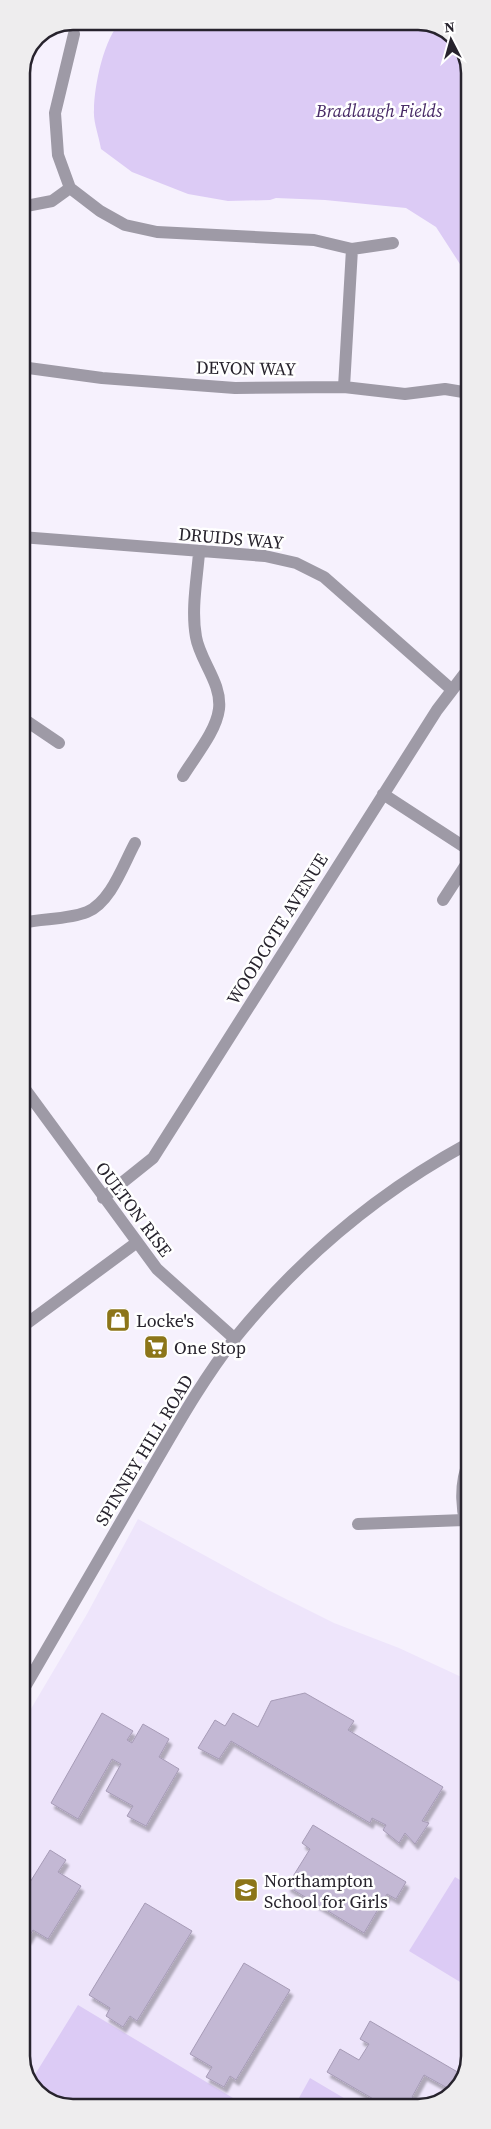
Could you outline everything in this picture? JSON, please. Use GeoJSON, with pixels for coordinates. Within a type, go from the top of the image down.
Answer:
{"type":"FeatureCollection","features":[{"type":"Feature","properties":{"kind":"street"},"geometry":{"type":"LineString","coordinates":[[74,34],[55,113],[58,154],[70,188],[100,211],[124,225],[183,234],[314,240],[352,249],[393,243]]}},
{"type":"Feature","properties":{"kind":"street"},"geometry":{"type":"LineString","coordinates":[[30,204],[52,200],[70,188]]}},
{"type":"Feature","properties":{"kind":"street"},"geometry":{"type":"LineString","coordinates":[[344,387],[352,249]]}},
{"type":"Feature","properties":{"kind":"street","name":"DEVON WAY"},"geometry":{"type":"LineString","coordinates":[[30,368],[102,378],[235,388],[344,387],[405,394],[446,389],[461,392]]}},
{"type":"Feature","properties":{"kind":"street","name":"DRUIDS WAY"},"geometry":{"type":"LineString","coordinates":[[30,538],[200,553],[265,556],[310,568],[335,585],[451,689]]}},
{"type":"Feature","properties":{"kind":"street"},"geometry":{"type":"LineString","coordinates":[[184,776],[214,726],[219,707],[215,685],[199,649],[196,635],[200,553]]}},
{"type":"Feature","properties":{"kind":"street","name":"WOODCOTE AVENUE"},"geometry":{"type":"LineString","coordinates":[[103,1198],[152,1158],[383,794],[451,689],[461,677]]}},
{"type":"Feature","properties":{"kind":"street"},"geometry":{"type":"LineString","coordinates":[[30,723],[59,743]]}},
{"type":"Feature","properties":{"kind":"street"},"geometry":{"type":"LineString","coordinates":[[383,794],[461,845]]}},
{"type":"Feature","properties":{"kind":"street"},"geometry":{"type":"LineString","coordinates":[[30,922],[76,915],[95,908],[107,894],[135,843]]}},
{"type":"Feature","properties":{"kind":"street"},"geometry":{"type":"LineString","coordinates":[[443,900],[461,872]]}},
{"type":"Feature","properties":{"kind":"street","name":"OULTON RISE"},"geometry":{"type":"LineString","coordinates":[[30,1096],[136,1243],[171,1283],[235,1339]]}},
{"type":"Feature","properties":{"kind":"street","name":"SPINNEY HILL ROAD"},"geometry":{"type":"LineString","coordinates":[[30,1678],[182,1416],[235,1339],[289,1278],[322,1245],[388,1193],[461,1148]]}},
{"type":"Feature","properties":{"kind":"street"},"geometry":{"type":"LineString","coordinates":[[30,1321],[136,1243]]}},
{"type":"Feature","properties":{"kind":"street"},"geometry":{"type":"LineString","coordinates":[[358,1524],[461,1520]]}},
{"type":"Feature","properties":{"kind":"shaded area","name":"Northampton School for Girls"},"geometry":{"type":"Polygon","coordinates":[[[138,1519],[268,1590],[334,1623],[399,1648],[461,1677],[461,2056],[458,2072],[454,2080],[446,2088],[432,2097],[418,2099],[70,2099],[62,2098],[49,2092],[41,2084],[32,2070],[30,2056],[30,1710],[87,1614],[138,1519]]]}},
{"type":"Feature","properties":{"kind":"green space","name":"Bradlaugh Fields"},"geometry":{"type":"Polygon","coordinates":[[[115,30],[421,30],[439,36],[452,47],[458,57],[461,73],[461,266],[436,227],[406,208],[325,200],[276,198],[270,200],[228,201],[188,194],[132,172],[101,149],[95,124],[94,100],[98,76],[110,38],[115,30]]]}},
{"type":"Feature","properties":{"kind":"green space"},"geometry":{"type":"Polygon","coordinates":[[[455,1877],[461,1881],[461,1983],[409,1951],[455,1877]]]}},
{"type":"Feature","properties":{"kind":"green space"},"geometry":{"type":"Polygon","coordinates":[[[78,2005],[235,2099],[70,2099],[62,2098],[49,2092],[35,2075],[78,2005]]]}},
{"type":"Feature","properties":{"kind":"green space"},"geometry":{"type":"Polygon","coordinates":[[[310,2078],[345,2099],[298,2099],[310,2078]]]}},
{"type":"Feature","properties":{"kind":"building"},"geometry":{"type":"Polygon","coordinates":[[[305,1693],[354,1721],[348,1730],[443,1787],[422,1821],[429,1823],[415,1844],[405,1833],[399,1843],[383,1830],[386,1825],[372,1818],[370,1823],[231,1741],[219,1759],[198,1748],[215,1720],[225,1726],[233,1713],[258,1727],[271,1701],[305,1693]]]}},
{"type":"Feature","properties":{"kind":"building"},"geometry":{"type":"Polygon","coordinates":[[[102,1713],[133,1731],[127,1740],[132,1743],[143,1724],[169,1739],[159,1757],[179,1769],[146,1826],[127,1816],[133,1806],[106,1791],[121,1764],[112,1759],[78,1819],[51,1803],[102,1713]]]}},
{"type":"Feature","properties":{"kind":"building"},"geometry":{"type":"Polygon","coordinates":[[[313,1825],[406,1882],[396,1899],[387,1894],[364,1933],[287,1886],[310,1849],[302,1843],[313,1825]]]}},
{"type":"Feature","properties":{"kind":"building"},"geometry":{"type":"Polygon","coordinates":[[[50,1850],[66,1860],[58,1872],[81,1886],[48,1939],[33,1930],[30,1935],[30,1882],[50,1850]]]}},
{"type":"Feature","properties":{"kind":"building"},"geometry":{"type":"Polygon","coordinates":[[[145,1903],[192,1931],[137,2021],[130,2016],[123,2027],[106,2016],[110,2008],[89,1995],[145,1903]]]}},
{"type":"Feature","properties":{"kind":"building"},"geometry":{"type":"Polygon","coordinates":[[[244,1963],[290,1990],[236,2080],[230,2076],[224,2087],[206,2077],[212,2067],[190,2054],[244,1963]]]}},
{"type":"Feature","properties":{"kind":"building"},"geometry":{"type":"Polygon","coordinates":[[[370,2021],[458,2072],[454,2080],[446,2088],[424,2075],[412,2097],[415,2099],[373,2099],[327,2072],[340,2049],[359,2060],[369,2044],[360,2039],[370,2021]]]}},
{"type":"Feature","properties":{"kind":"place","name":"Locke's"},"geometry":{"type":"Point","coordinates":[118,1320]}},
{"type":"Feature","properties":{"kind":"place","name":"One Stop"},"geometry":{"type":"Point","coordinates":[156,1347]}},
{"type":"Feature","properties":{"kind":"place","name":"Northampton School for Girls"},"geometry":{"type":"Point","coordinates":[246,1890]}}]}
